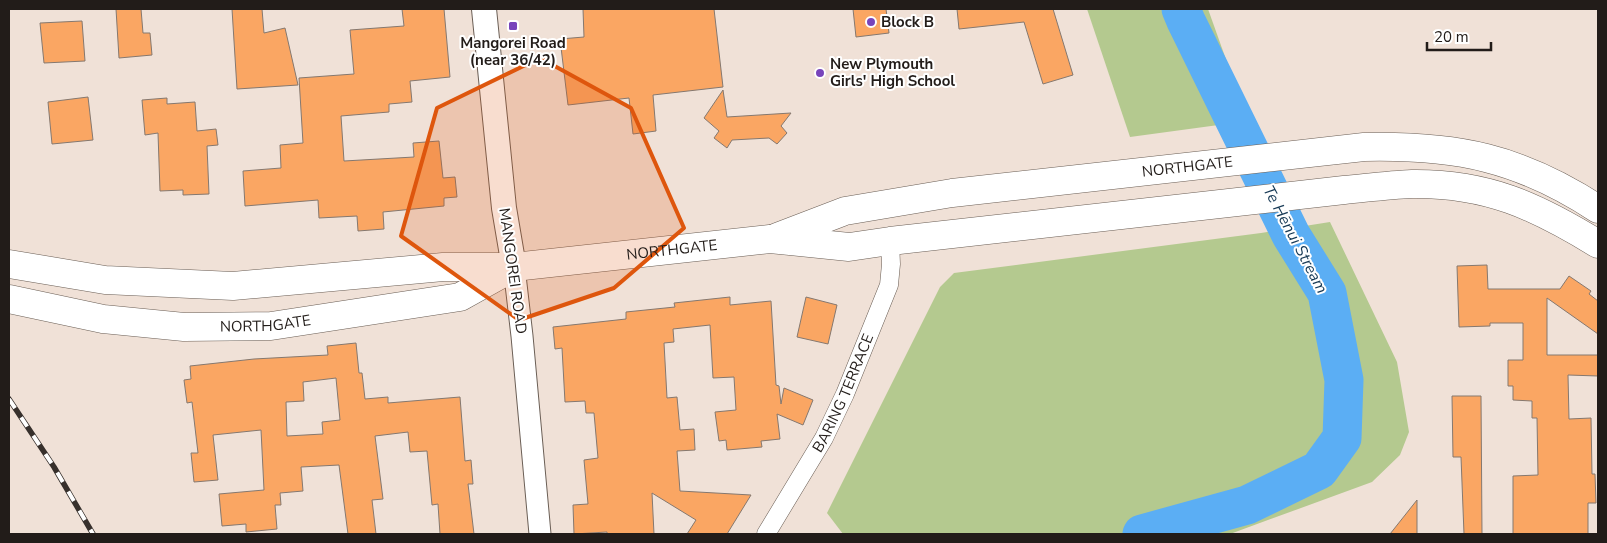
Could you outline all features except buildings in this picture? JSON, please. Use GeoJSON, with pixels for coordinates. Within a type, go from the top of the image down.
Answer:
{"type":"FeatureCollection","features":[{"type":"Feature","properties":{"kind":"highway","name":"NORTHGATE"},"geometry":{"type":"LineString","coordinates":[[770,239],[846,211],[952,193],[1162,168],[1364,147],[1420,147],[1452,150],[1482,156],[1510,164],[1592,198]]}},
{"type":"Feature","properties":{"kind":"highway","name":"NORTHGATE"},"geometry":{"type":"LineString","coordinates":[[9,264],[105,280],[233,286],[443,267],[514,267],[770,239],[849,247],[1192,207],[1411,184],[1479,190],[1512,200],[1545,213],[1598,244]]}},
{"type":"Feature","properties":{"kind":"highway","name":"NORTHGATE"},"geometry":{"type":"LineString","coordinates":[[9,299],[103,319],[184,327],[271,326],[460,298],[514,267]]}},
{"type":"Feature","properties":{"kind":"main road","name":"MANGOREI ROAD"},"geometry":{"type":"LineString","coordinates":[[484,9],[504,208],[514,267]]}},
{"type":"Feature","properties":{"kind":"street","name":"BARING TERRACE"},"geometry":{"type":"LineString","coordinates":[[766,534],[824,438],[845,394],[889,285],[891,264],[890,241]]}},
{"type":"Feature","properties":{"kind":"street","name":"MANGOREI ROAD"},"geometry":{"type":"LineString","coordinates":[[514,267],[540,534]]}},
{"type":"Feature","properties":{"kind":"highlighted area"},"geometry":{"type":"Polygon","coordinates":[[[540,58],[631,108],[684,228],[614,288],[519,320],[401,236],[437,108],[540,58]]]}},
{"type":"Feature","properties":{"kind":"green space"},"geometry":{"type":"Polygon","coordinates":[[[1087,9],[1208,9],[1248,121],[1130,137],[1087,9]]]}},
{"type":"Feature","properties":{"kind":"green space"},"geometry":{"type":"Polygon","coordinates":[[[1330,222],[1397,362],[1409,432],[1400,455],[1372,482],[1230,534],[843,534],[827,513],[940,287],[954,273],[1261,233],[1330,222]]]}},
{"type":"Feature","properties":{"kind":"waterway","name":"Te Hēnui Stream"},"geometry":{"type":"LineString","coordinates":[[1142,534],[1247,505],[1319,470],[1342,438],[1344,380],[1327,293],[1291,235],[1181,9]]}},
{"type":"Feature","properties":{"kind":"railway"},"geometry":{"type":"LineString","coordinates":[[9,399],[54,467],[93,534]]}},
{"type":"Feature","properties":{"kind":"place","name":"Block B"},"geometry":{"type":"Point","coordinates":[871,22]}},
{"type":"Feature","properties":{"kind":"place","name":"Mangorei Road (near 36/42)"},"geometry":{"type":"Point","coordinates":[513,26]}},
{"type":"Feature","properties":{"kind":"place","name":"New Plymouth Girls' High School"},"geometry":{"type":"Point","coordinates":[820,73]}}]}
